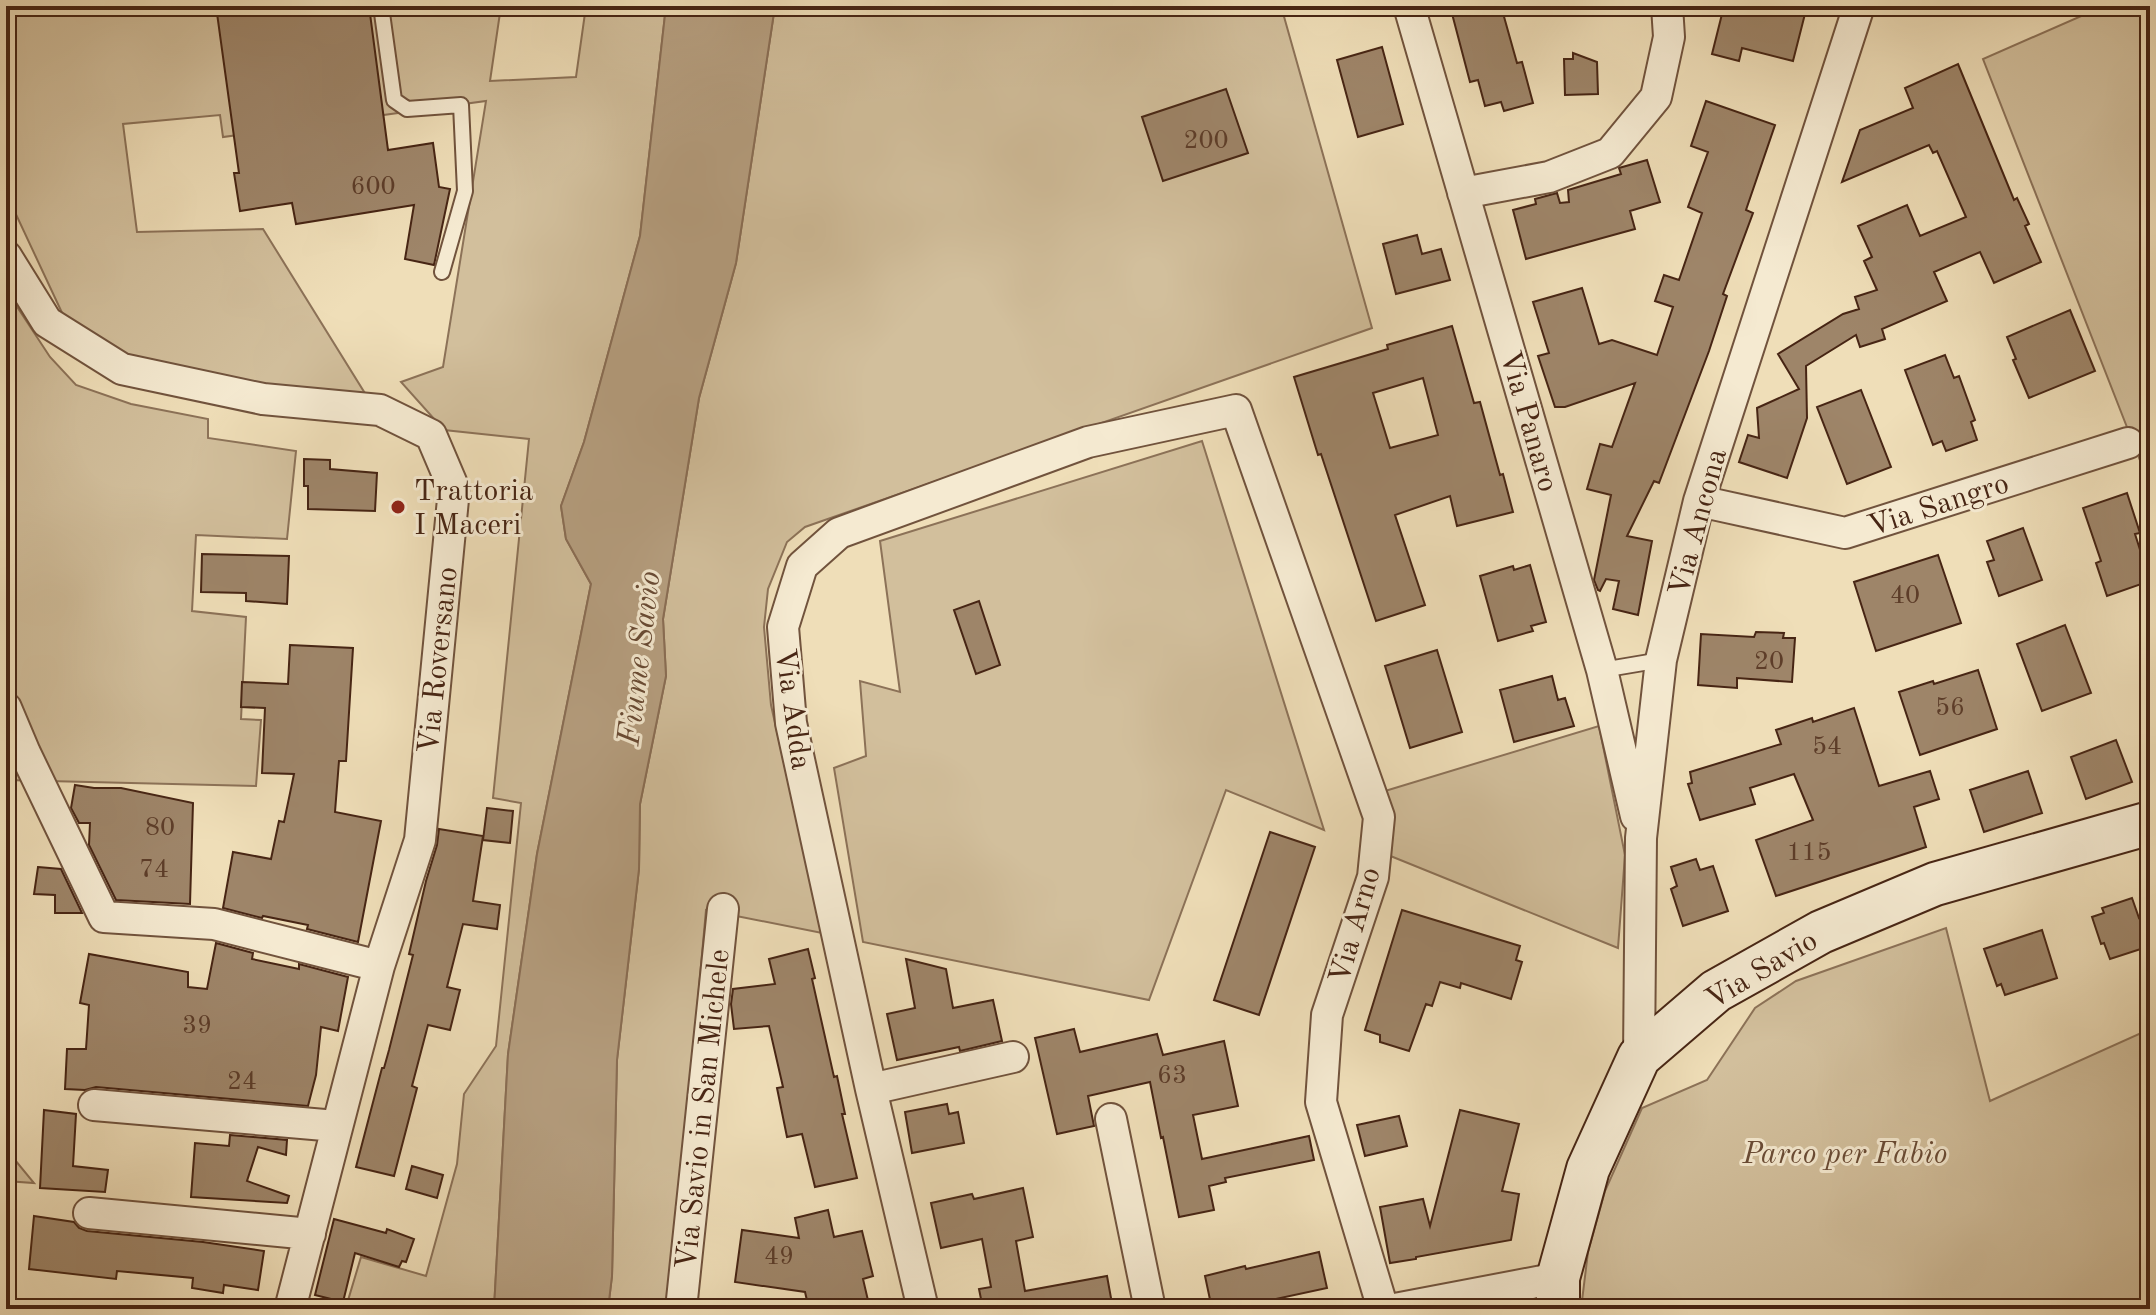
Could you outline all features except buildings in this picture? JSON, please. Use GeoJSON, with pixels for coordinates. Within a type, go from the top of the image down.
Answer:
{"type":"FeatureCollection","features":[{"type":"Feature","properties":{"kind":"street","name":"Via Panaro"},"geometry":{"type":"LineString","coordinates":[[1409,6],[1602,670],[1641,838]]}},
{"type":"Feature","properties":{"kind":"street"},"geometry":{"type":"LineString","coordinates":[[1463,193],[1549,177],[1610,153],[1656,97],[1669,37],[1667,6]]}},
{"type":"Feature","properties":{"kind":"street","name":"Via Ancona"},"geometry":{"type":"LineString","coordinates":[[1639,1057],[1641,838],[1661,660],[1699,501],[1859,6]]}},
{"type":"Feature","properties":{"kind":"street","name":"Via Roversano"},"geometry":{"type":"LineString","coordinates":[[6,256],[47,322],[122,369],[263,399],[380,410],[431,435],[454,489],[420,840],[379,966],[290,1309]]}},
{"type":"Feature","properties":{"kind":"street","name":"Via Adda"},"geometry":{"type":"LineString","coordinates":[[923,1309],[791,723],[783,627],[802,566],[839,533],[1088,442],[1236,410]]}},
{"type":"Feature","properties":{"kind":"street","name":"Via Arno"},"geometry":{"type":"LineString","coordinates":[[1236,410],[1379,817],[1373,877],[1327,1015],[1321,1102],[1383,1309]]}},
{"type":"Feature","properties":{"kind":"street","name":"Via Sangro"},"geometry":{"type":"LineString","coordinates":[[1699,501],[1845,533],[2128,443]]}},
{"type":"Feature","properties":{"kind":"street"},"geometry":{"type":"LineString","coordinates":[[6,708],[104,917],[214,924],[379,966]]}},
{"type":"Feature","properties":{"kind":"street","name":"Via Savio"},"geometry":{"type":"LineString","coordinates":[[1558,1294],[1588,1169],[1639,1057],[1716,991],[1821,932],[1935,884],[2150,823]]}},
{"type":"Feature","properties":{"kind":"street","name":"Via Savio in San Michele"},"geometry":{"type":"LineString","coordinates":[[681,1309],[723,909]]}},
{"type":"Feature","properties":{"kind":"street"},"geometry":{"type":"LineString","coordinates":[[871,1089],[1013,1057]]}},
{"type":"Feature","properties":{"kind":"street"},"geometry":{"type":"LineString","coordinates":[[94,1105],[336,1126]]}},
{"type":"Feature","properties":{"kind":"street"},"geometry":{"type":"LineString","coordinates":[[1111,1119],[1150,1309]]}},
{"type":"Feature","properties":{"kind":"street"},"geometry":{"type":"LineString","coordinates":[[89,1213],[310,1234]]}},
{"type":"Feature","properties":{"kind":"street"},"geometry":{"type":"LineString","coordinates":[[1395,1309],[1558,1294]]}},
{"type":"Feature","properties":{"kind":"lane"},"geometry":{"type":"LineString","coordinates":[[381,6],[394,100],[407,109],[461,105],[465,191],[442,272]]}},
{"type":"Feature","properties":{"kind":"lane"},"geometry":{"type":"LineString","coordinates":[[1602,670],[1661,660]]}},
{"type":"Feature","properties":{"kind":"green space"},"geometry":{"type":"Polygon","coordinates":[[[6,6],[501,6],[490,81],[576,77],[586,6],[666,6],[640,236],[584,442],[561,506],[566,539],[591,584],[537,854],[508,1054],[494,1309],[312,1309],[314,1300],[346,1307],[361,1257],[426,1276],[457,1164],[464,1094],[496,1046],[521,803],[493,798],[529,439],[444,430],[401,382],[443,367],[486,101],[223,137],[220,115],[123,124],[137,232],[263,229],[366,395],[259,388],[123,359],[64,317],[6,193],[6,6]]]}},
{"type":"Feature","properties":{"kind":"green space"},"geometry":{"type":"Polygon","coordinates":[[[775,6],[1281,6],[1372,328],[805,527],[787,542],[768,589],[764,627],[771,705],[822,933],[706,910],[670,1309],[608,1309],[612,1276],[617,1060],[639,869],[640,804],[666,676],[663,619],[699,398],[736,263],[775,6]]]}},
{"type":"Feature","properties":{"kind":"green space"},"geometry":{"type":"Polygon","coordinates":[[[2104,6],[2150,6],[2150,486],[1983,59],[2104,6]]]}},
{"type":"Feature","properties":{"kind":"green space"},"geometry":{"type":"Polygon","coordinates":[[[6,290],[50,357],[76,385],[131,404],[208,419],[208,438],[296,451],[287,539],[196,535],[192,611],[246,617],[241,719],[261,720],[256,786],[6,780],[6,290]]]}},
{"type":"Feature","properties":{"kind":"green space"},"geometry":{"type":"Polygon","coordinates":[[[1202,441],[1324,830],[1226,790],[1149,1000],[863,942],[834,768],[866,756],[860,681],[900,692],[880,541],[1202,441]]]}},
{"type":"Feature","properties":{"kind":"green space"},"geometry":{"type":"Polygon","coordinates":[[[1599,726],[1625,855],[1618,948],[1388,855],[1385,791],[1599,726]]]}},
{"type":"Feature","properties":{"kind":"green space","name":"Parco per Fabio"},"geometry":{"type":"Polygon","coordinates":[[[1946,928],[1990,1101],[2150,1029],[2150,1309],[1581,1309],[1588,1252],[1605,1191],[1642,1108],[1707,1080],[1755,1008],[1796,981],[1946,928]]]}},
{"type":"Feature","properties":{"kind":"green space"},"geometry":{"type":"Polygon","coordinates":[[[6,1149],[34,1183],[6,1181],[6,1149]]]}},
{"type":"Feature","properties":{"kind":"water","name":"Fiume Savio"},"geometry":{"type":"Polygon","coordinates":[[[666,6],[775,6],[736,263],[699,398],[663,619],[666,676],[640,804],[639,869],[617,1060],[612,1276],[608,1309],[494,1309],[508,1054],[537,854],[591,584],[566,539],[561,506],[584,442],[640,236],[666,6]]]}},
{"type":"Feature","properties":{"kind":"place","name":"Trattoria I Maceri"},"geometry":{"type":"Point","coordinates":[398,507]}}]}
